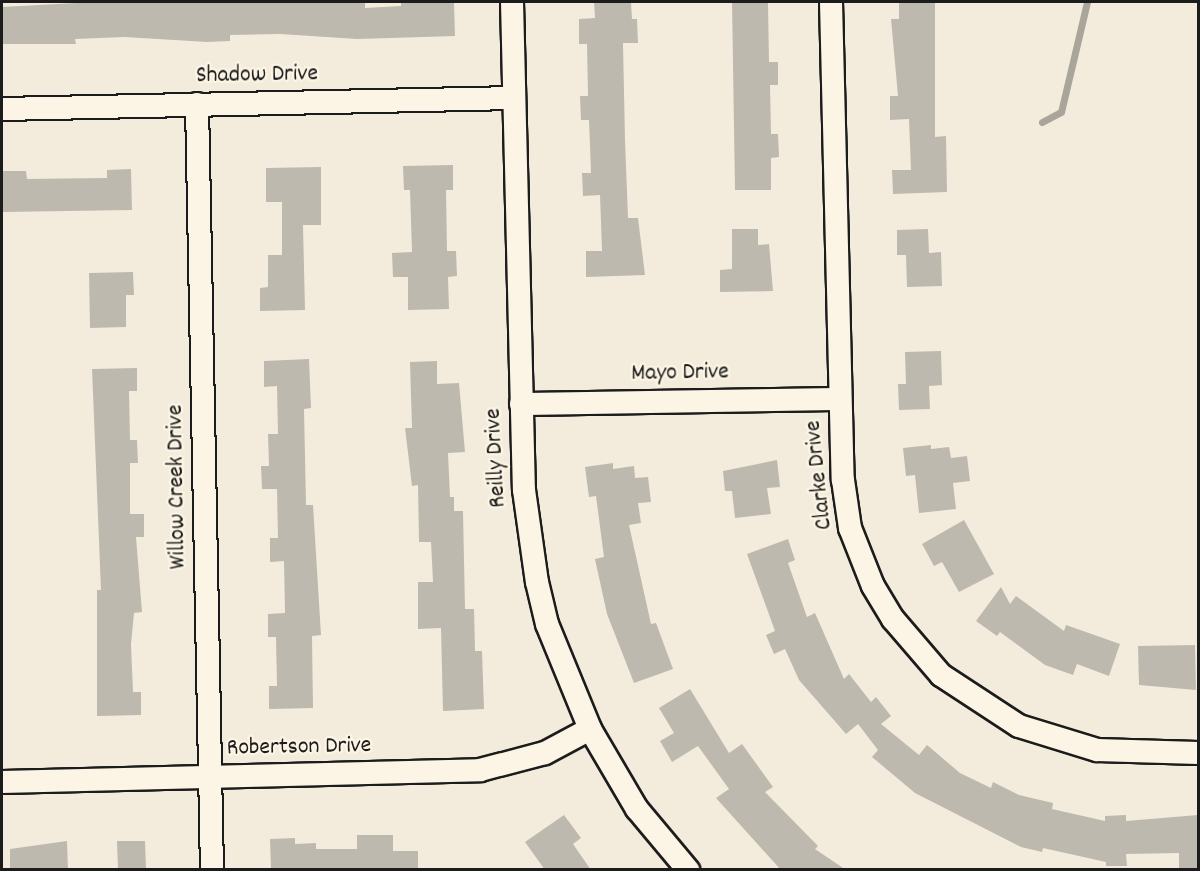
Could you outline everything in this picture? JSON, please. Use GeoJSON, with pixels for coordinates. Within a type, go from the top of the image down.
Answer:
{"type":"FeatureCollection","features":[{"type":"Feature","properties":{"kind":"street","name":"Reilly Drive"},"geometry":{"type":"LineString","coordinates":[[512,2],[524,490],[537,582],[562,666],[590,729],[637,809],[688,870]]}},
{"type":"Feature","properties":{"kind":"street","name":"Clarke Drive"},"geometry":{"type":"LineString","coordinates":[[831,2],[843,480],[857,550],[893,619],[941,675],[987,708],[1062,742],[1115,753],[1198,753]]}},
{"type":"Feature","properties":{"kind":"street","name":"Shadow Drive"},"geometry":{"type":"LineString","coordinates":[[2,108],[514,98]]}},
{"type":"Feature","properties":{"kind":"street","name":"Willow Creek Drive"},"geometry":{"type":"LineString","coordinates":[[197,104],[212,870]]}},
{"type":"Feature","properties":{"kind":"street","name":"Mayo Drive"},"geometry":{"type":"LineString","coordinates":[[521,404],[840,399]]}},
{"type":"Feature","properties":{"kind":"street","name":"Robertson Drive"},"geometry":{"type":"LineString","coordinates":[[2,782],[480,770],[545,753],[590,729]]}},
{"type":"Feature","properties":{"kind":"building"},"geometry":{"type":"Polygon","coordinates":[[[94,2],[365,2],[365,8],[401,6],[401,2],[454,2],[455,36],[357,39],[280,34],[230,35],[230,41],[207,42],[125,37],[75,39],[76,44],[2,44],[2,7],[94,2]]]}},
{"type":"Feature","properties":{"kind":"building"},"geometry":{"type":"Polygon","coordinates":[[[594,2],[631,2],[632,19],[637,19],[638,43],[623,43],[625,140],[628,218],[638,218],[645,275],[586,277],[586,251],[602,251],[600,195],[583,196],[582,173],[591,173],[589,120],[581,120],[580,96],[588,96],[587,44],[579,44],[579,19],[595,18],[594,2]]]}},
{"type":"Feature","properties":{"kind":"building"},"geometry":{"type":"Polygon","coordinates":[[[732,2],[768,2],[769,62],[778,62],[778,85],[770,85],[771,134],[778,134],[779,157],[771,158],[771,190],[735,190],[732,2]]]}},
{"type":"Feature","properties":{"kind":"building"},"geometry":{"type":"Polygon","coordinates":[[[899,2],[935,2],[935,137],[946,136],[947,192],[893,194],[892,170],[911,170],[909,119],[890,120],[890,96],[898,96],[891,19],[899,19],[899,2]]]}},
{"type":"Feature","properties":{"kind":"building"},"geometry":{"type":"Polygon","coordinates":[[[453,165],[453,190],[446,190],[447,251],[456,251],[457,276],[448,277],[449,309],[408,310],[408,277],[393,277],[392,253],[412,252],[410,190],[404,190],[403,166],[453,165]]]}},
{"type":"Feature","properties":{"kind":"building"},"geometry":{"type":"Polygon","coordinates":[[[321,167],[321,225],[303,225],[305,310],[260,311],[260,288],[268,287],[268,255],[282,255],[282,202],[266,202],[266,168],[321,167]]]}},
{"type":"Feature","properties":{"kind":"building"},"geometry":{"type":"Polygon","coordinates":[[[131,169],[132,210],[3,212],[3,171],[26,171],[27,179],[107,178],[107,170],[131,169]]]}},
{"type":"Feature","properties":{"kind":"building"},"geometry":{"type":"Polygon","coordinates":[[[732,229],[758,229],[758,245],[769,244],[773,291],[720,292],[720,270],[732,269],[732,229]]]}},
{"type":"Feature","properties":{"kind":"building"},"geometry":{"type":"Polygon","coordinates":[[[928,229],[929,253],[941,252],[942,286],[907,287],[906,255],[897,255],[897,230],[928,229]]]}},
{"type":"Feature","properties":{"kind":"building"},"geometry":{"type":"Polygon","coordinates":[[[133,272],[134,295],[126,295],[126,327],[90,328],[89,273],[133,272]]]}},
{"type":"Feature","properties":{"kind":"building"},"geometry":{"type":"Polygon","coordinates":[[[941,351],[942,385],[929,386],[930,409],[899,410],[898,384],[906,384],[905,352],[941,351]]]}},
{"type":"Feature","properties":{"kind":"building"},"geometry":{"type":"Polygon","coordinates":[[[309,359],[311,408],[304,409],[306,505],[313,505],[321,635],[312,636],[313,708],[269,709],[269,686],[277,686],[276,637],[268,637],[268,614],[285,613],[284,561],[270,562],[270,538],[278,538],[277,489],[262,489],[261,466],[269,466],[268,434],[278,434],[277,386],[264,387],[264,361],[309,359]]]}},
{"type":"Feature","properties":{"kind":"building"},"geometry":{"type":"Polygon","coordinates":[[[437,361],[437,384],[459,383],[465,452],[448,453],[450,497],[454,497],[454,511],[463,511],[465,609],[474,609],[475,651],[482,651],[484,709],[443,711],[441,628],[418,629],[418,582],[433,582],[431,542],[419,542],[418,485],[412,486],[405,428],[412,428],[410,362],[437,361]]]}},
{"type":"Feature","properties":{"kind":"building"},"geometry":{"type":"Polygon","coordinates":[[[137,368],[137,391],[129,391],[130,440],[137,440],[138,463],[130,463],[130,514],[144,514],[144,537],[136,537],[142,612],[134,613],[131,644],[133,692],[141,692],[141,715],[97,716],[97,590],[101,590],[92,369],[137,368]]]}},
{"type":"Feature","properties":{"kind":"building"},"geometry":{"type":"Polygon","coordinates":[[[931,445],[931,449],[949,447],[951,458],[967,456],[970,481],[953,483],[956,509],[919,513],[915,475],[906,476],[903,448],[931,445]]]}},
{"type":"Feature","properties":{"kind":"building"},"geometry":{"type":"Polygon","coordinates":[[[777,460],[780,487],[767,488],[771,514],[735,518],[732,491],[725,491],[723,471],[777,460]]]}},
{"type":"Feature","properties":{"kind":"building"},"geometry":{"type":"Polygon","coordinates":[[[613,463],[613,469],[634,466],[635,478],[648,477],[651,502],[638,503],[641,523],[629,525],[651,624],[656,623],[673,669],[634,683],[607,614],[595,559],[604,557],[596,496],[589,497],[585,467],[613,463]]]}},
{"type":"Feature","properties":{"kind":"building"},"geometry":{"type":"Polygon","coordinates":[[[964,520],[994,574],[959,592],[942,562],[934,566],[922,544],[964,520]]]}},
{"type":"Feature","properties":{"kind":"building"},"geometry":{"type":"Polygon","coordinates":[[[788,539],[795,560],[788,563],[807,617],[815,613],[844,679],[849,674],[871,702],[876,697],[891,716],[881,724],[919,755],[927,745],[960,773],[991,788],[993,782],[1019,795],[1053,803],[1052,809],[1105,821],[1105,816],[1126,815],[1126,821],[1198,815],[1198,870],[1179,870],[1179,853],[1126,854],[1127,866],[1106,866],[1106,862],[1043,848],[1042,852],[1021,847],[915,793],[872,757],[878,750],[858,724],[846,734],[799,680],[785,649],[774,654],[766,635],[775,631],[747,554],[788,539]]]}},
{"type":"Feature","properties":{"kind":"building"},"geometry":{"type":"Polygon","coordinates":[[[1001,587],[1010,604],[1016,596],[1064,631],[1066,625],[1120,644],[1109,676],[1077,664],[1073,675],[1045,665],[1000,632],[997,636],[976,621],[1001,587]]]}},
{"type":"Feature","properties":{"kind":"building"},"geometry":{"type":"Polygon","coordinates":[[[1195,645],[1196,690],[1139,685],[1138,646],[1195,645]]]}},
{"type":"Feature","properties":{"kind":"building"},"geometry":{"type":"Polygon","coordinates":[[[690,689],[729,753],[742,744],[773,787],[765,792],[818,846],[815,849],[846,870],[781,870],[716,798],[729,789],[698,746],[672,762],[660,741],[674,733],[659,708],[690,689]]]}},
{"type":"Feature","properties":{"kind":"building"},"geometry":{"type":"Polygon","coordinates":[[[564,815],[581,838],[573,844],[591,870],[545,870],[525,842],[564,815]]]}},
{"type":"Feature","properties":{"kind":"building"},"geometry":{"type":"Polygon","coordinates":[[[357,835],[393,835],[393,851],[418,851],[418,870],[271,870],[270,839],[295,838],[295,844],[316,843],[316,849],[357,849],[357,835]]]}},
{"type":"Feature","properties":{"kind":"building"},"geometry":{"type":"Polygon","coordinates":[[[67,841],[68,870],[10,870],[10,849],[67,841]]]}},
{"type":"Feature","properties":{"kind":"building"},"geometry":{"type":"Polygon","coordinates":[[[117,841],[145,841],[146,870],[118,870],[117,841]]]}},
{"type":"Feature","properties":{"kind":"waterway"},"geometry":{"type":"LineString","coordinates":[[1042,122],[1061,112],[1087,2]]}}]}
